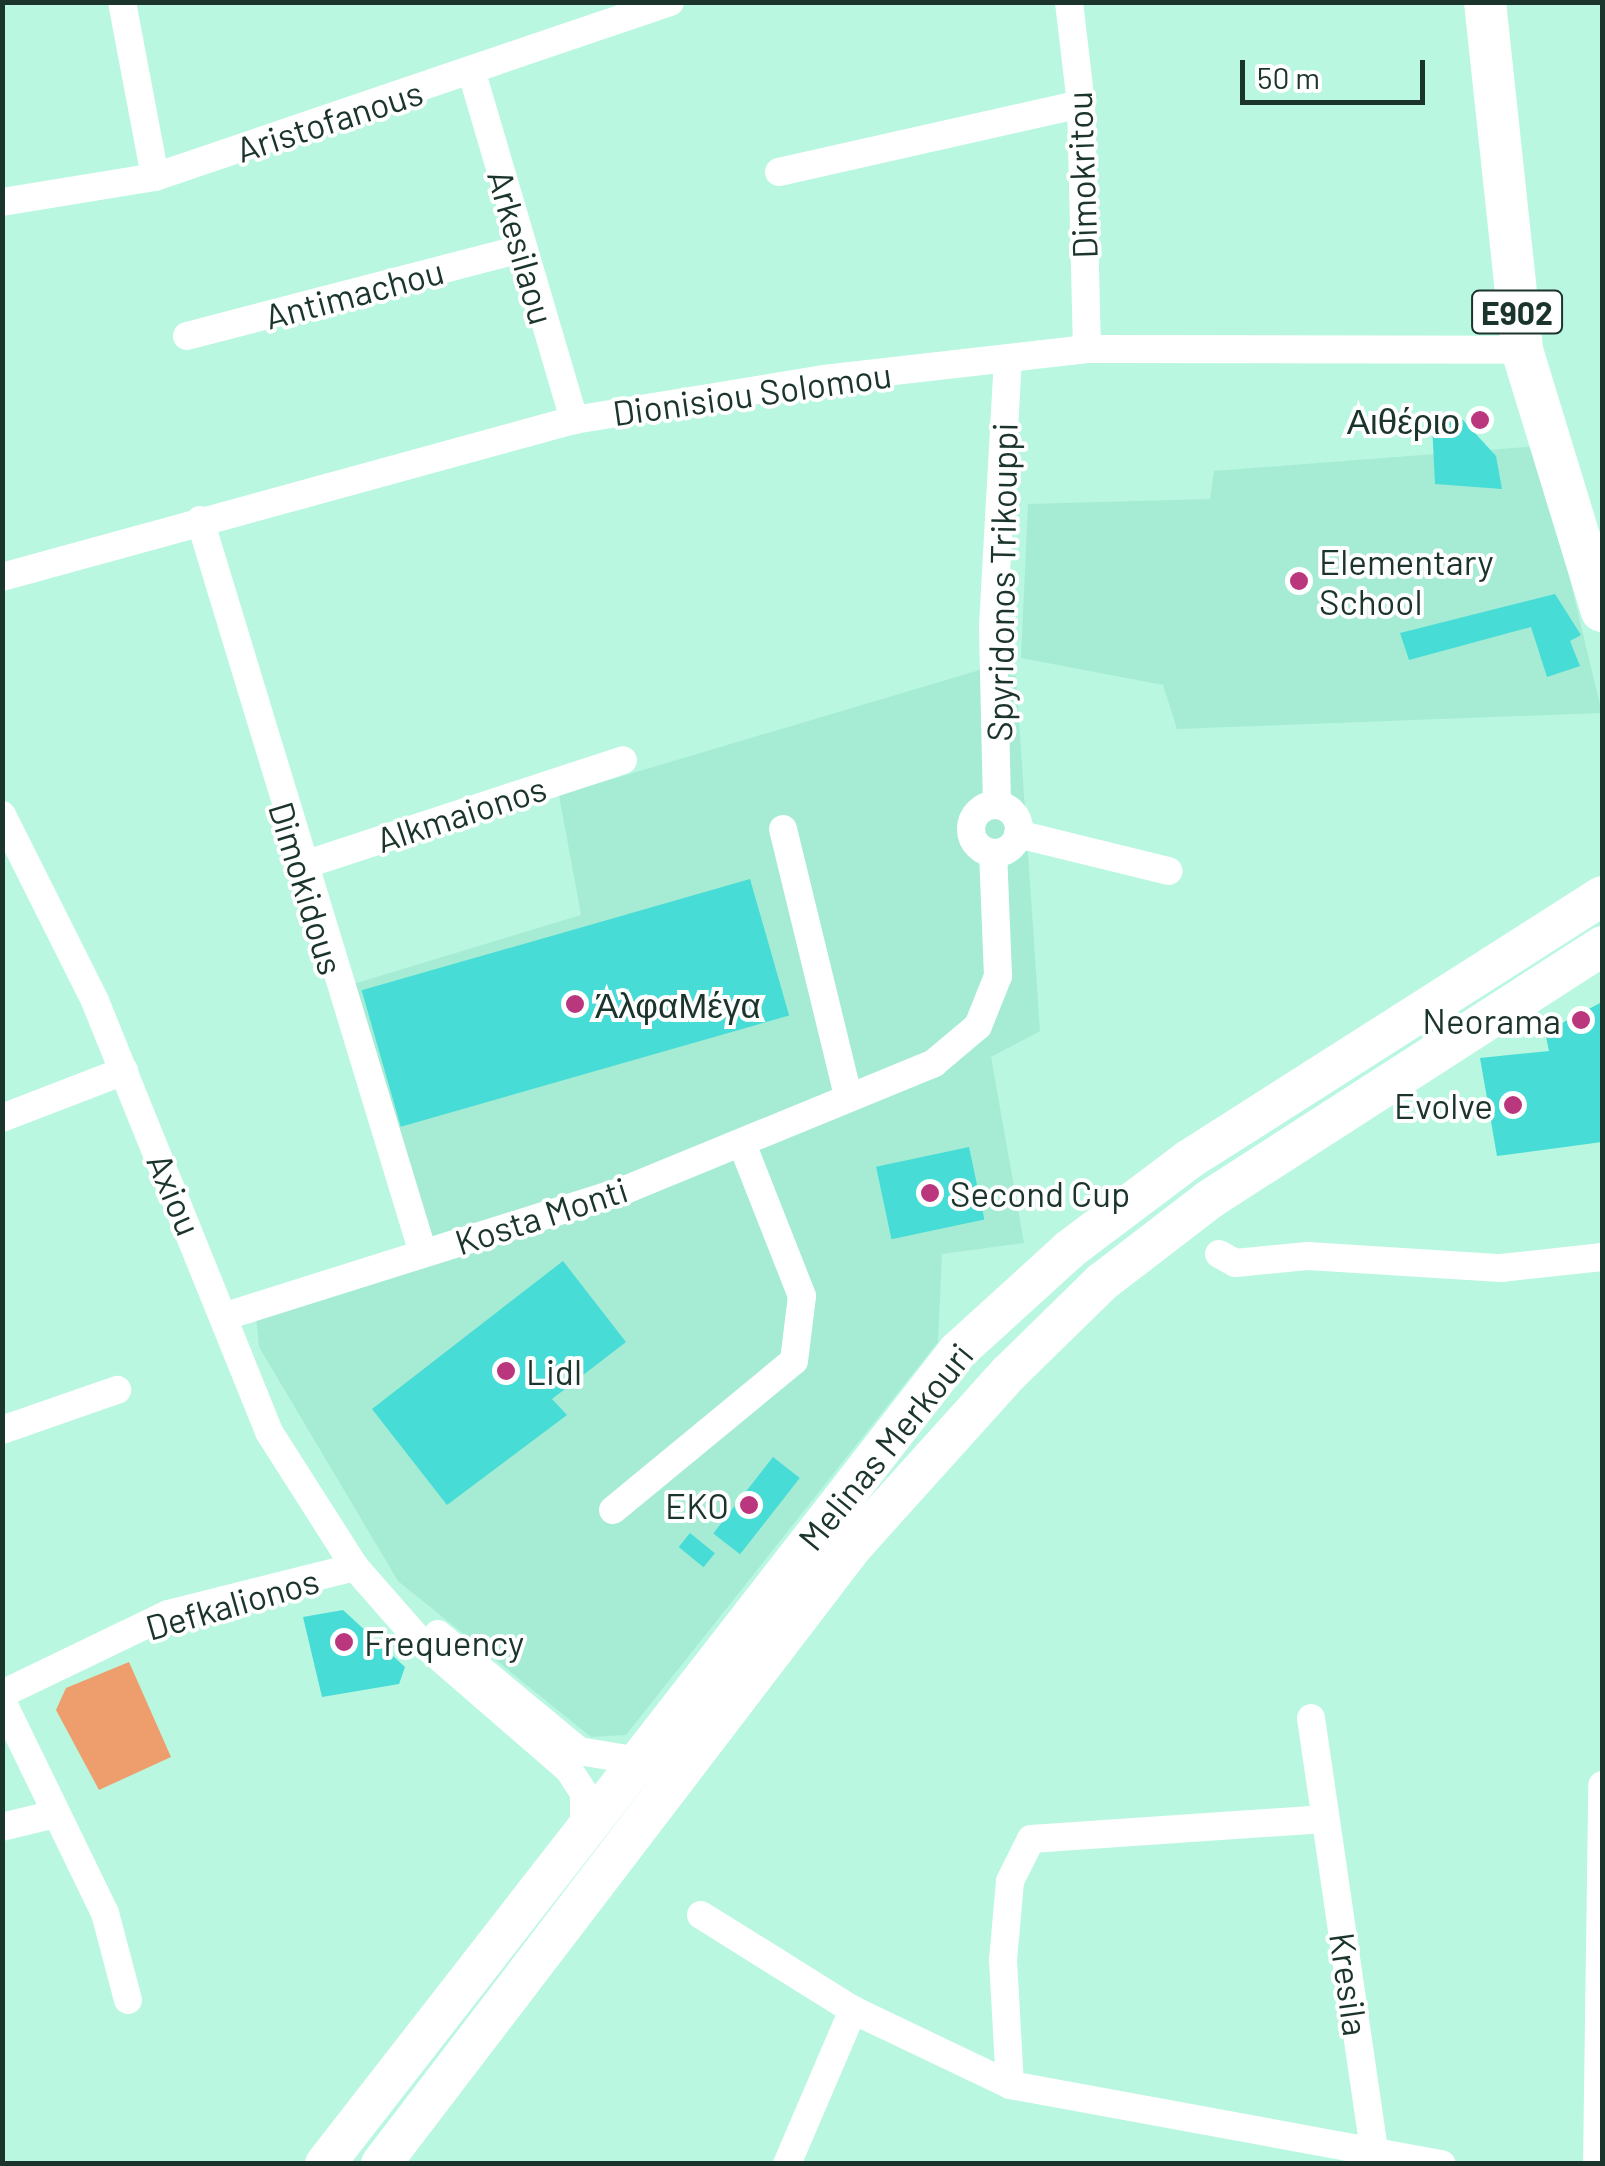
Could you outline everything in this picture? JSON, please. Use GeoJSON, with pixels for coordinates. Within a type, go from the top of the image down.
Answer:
{"type":"FeatureCollection","features":[{"type":"Feature","properties":{"kind":"main road","name":"E902"},"geometry":{"type":"LineString","coordinates":[[1485,2],[1522,350],[1602,612]]}},
{"type":"Feature","properties":{"kind":"main road","name":"Melinas Merkouri"},"geometry":{"type":"LineString","coordinates":[[325,2164],[958,1351],[1070,1249],[1188,1160],[1602,896]]}},
{"type":"Feature","properties":{"kind":"main road","name":"Melinas Merkouri"},"geometry":{"type":"LineString","coordinates":[[380,2164],[853,1546],[1008,1374],[1102,1282],[1210,1199],[1600,949]]}},
{"type":"Feature","properties":{"kind":"street"},"geometry":{"type":"LineString","coordinates":[[122,2],[154,178]]}},
{"type":"Feature","properties":{"kind":"street","name":"Dimokritou"},"geometry":{"type":"LineString","coordinates":[[1068,2],[1081,104],[1087,348]]}},
{"type":"Feature","properties":{"kind":"street","name":"Aristofanous"},"geometry":{"type":"LineString","coordinates":[[2,202],[154,178],[472,74],[669,3]]}},
{"type":"Feature","properties":{"kind":"street","name":"Arkesilaou"},"geometry":{"type":"LineString","coordinates":[[472,74],[574,420]]}},
{"type":"Feature","properties":{"kind":"street"},"geometry":{"type":"LineString","coordinates":[[778,172],[1081,104]]}},
{"type":"Feature","properties":{"kind":"street","name":"Antimachou"},"geometry":{"type":"LineString","coordinates":[[187,336],[521,249]]}},
{"type":"Feature","properties":{"kind":"street","name":"Dionisiou Solomou"},"geometry":{"type":"LineString","coordinates":[[2,577],[574,420],[1087,348],[1522,350]]}},
{"type":"Feature","properties":{"kind":"street","name":"Spyridonos Trikouppi"},"geometry":{"type":"LineString","coordinates":[[997,805],[993,626],[1008,360]]}},
{"type":"Feature","properties":{"kind":"street","name":"Dimokidous"},"geometry":{"type":"LineString","coordinates":[[200,520],[298,866],[423,1253]]}},
{"type":"Feature","properties":{"kind":"street","name":"Alkmaionos"},"geometry":{"type":"LineString","coordinates":[[298,866],[624,760]]}},
{"type":"Feature","properties":{"kind":"street"},"geometry":{"type":"LineString","coordinates":[[997,805],[1012,812],[1018,834],[993,853],[970,828],[976,814],[997,805]]}},
{"type":"Feature","properties":{"kind":"street","name":"Axiou"},"geometry":{"type":"LineString","coordinates":[[2,815],[124,1071],[270,1432],[356,1567],[418,1640],[569,1770],[584,1793],[584,1828]]}},
{"type":"Feature","properties":{"kind":"street"},"geometry":{"type":"LineString","coordinates":[[782,830],[848,1096]]}},
{"type":"Feature","properties":{"kind":"street"},"geometry":{"type":"LineString","coordinates":[[1018,834],[1169,871]]}},
{"type":"Feature","properties":{"kind":"street","name":"Kosta Monti"},"geometry":{"type":"LineString","coordinates":[[226,1316],[742,1144],[848,1096],[934,1063],[978,1026],[998,976],[993,853]]}},
{"type":"Feature","properties":{"kind":"street"},"geometry":{"type":"LineString","coordinates":[[2,1118],[124,1071]]}},
{"type":"Feature","properties":{"kind":"street"},"geometry":{"type":"LineString","coordinates":[[613,1510],[794,1361],[802,1296],[742,1144]]}},
{"type":"Feature","properties":{"kind":"street"},"geometry":{"type":"LineString","coordinates":[[1218,1254],[1235,1264],[1308,1256],[1500,1268],[1602,1257]]}},
{"type":"Feature","properties":{"kind":"street"},"geometry":{"type":"LineString","coordinates":[[2,1430],[116,1390]]}},
{"type":"Feature","properties":{"kind":"street","name":"Axiou"},"geometry":{"type":"LineString","coordinates":[[356,1567],[579,1752],[639,1761]]}},
{"type":"Feature","properties":{"kind":"street","name":"Defkalionos"},"geometry":{"type":"LineString","coordinates":[[2,1697],[168,1614],[356,1567]]}},
{"type":"Feature","properties":{"kind":"street"},"geometry":{"type":"LineString","coordinates":[[2,1697],[51,1815],[105,1913],[128,2000]]}},
{"type":"Feature","properties":{"kind":"street","name":"Kresila"},"geometry":{"type":"LineString","coordinates":[[1311,1718],[1374,2150]]}},
{"type":"Feature","properties":{"kind":"street"},"geometry":{"type":"LineString","coordinates":[[1596,2164],[1602,1785]]}},
{"type":"Feature","properties":{"kind":"street"},"geometry":{"type":"LineString","coordinates":[[2,1827],[51,1815]]}},
{"type":"Feature","properties":{"kind":"street"},"geometry":{"type":"LineString","coordinates":[[1010,2086],[1003,1960],[1010,1881],[1031,1838],[1326,1818]]}},
{"type":"Feature","properties":{"kind":"street"},"geometry":{"type":"LineString","coordinates":[[701,1914],[853,2010],[1010,2086],[1442,2164]]}},
{"type":"Feature","properties":{"kind":"street"},"geometry":{"type":"LineString","coordinates":[[787,2164],[853,2010]]}},
{"type":"Feature","properties":{"kind":"shaded area","name":"Elementary School"},"geometry":{"type":"Polygon","coordinates":[[[1538,446],[1602,713],[1177,729],[1163,685],[1021,658],[1028,504],[1210,499],[1214,471],[1538,446]]]}},
{"type":"Feature","properties":{"kind":"shaded area"},"geometry":{"type":"Polygon","coordinates":[[[983,669],[1016,676],[1040,1031],[991,1057],[1024,1243],[942,1254],[938,1342],[626,1735],[591,1737],[398,1581],[259,1347],[256,1316],[440,1262],[350,985],[581,915],[559,795],[983,669]]]}},
{"type":"Feature","properties":{"kind":"shaded area"},"geometry":{"type":"Polygon","coordinates":[[[129,1662],[171,1757],[99,1790],[56,1710],[66,1688],[129,1662]]]}},
{"type":"Feature","properties":{"kind":"building"},"geometry":{"type":"Polygon","coordinates":[[[1463,420],[1496,456],[1502,489],[1435,484],[1432,423],[1463,420]]]}},
{"type":"Feature","properties":{"kind":"building"},"geometry":{"type":"Polygon","coordinates":[[[1555,594],[1581,635],[1570,641],[1580,666],[1547,677],[1531,627],[1409,660],[1400,633],[1555,594]]]}},
{"type":"Feature","properties":{"kind":"building","name":"ΆλφαΜέγα"},"geometry":{"type":"Polygon","coordinates":[[[750,879],[789,1015],[401,1127],[362,990],[750,879]]]}},
{"type":"Feature","properties":{"kind":"building"},"geometry":{"type":"Polygon","coordinates":[[[1602,1002],[1602,1142],[1497,1156],[1480,1058],[1549,1051],[1545,1032],[1602,1002]]]}},
{"type":"Feature","properties":{"kind":"building","name":"Second Cup"},"geometry":{"type":"Polygon","coordinates":[[[969,1147],[984,1219],[891,1239],[876,1167],[969,1147]]]}},
{"type":"Feature","properties":{"kind":"building","name":"Lidl"},"geometry":{"type":"Polygon","coordinates":[[[563,1261],[626,1342],[552,1399],[567,1415],[447,1505],[372,1409],[563,1261]]]}},
{"type":"Feature","properties":{"kind":"building"},"geometry":{"type":"Polygon","coordinates":[[[773,1457],[800,1478],[740,1554],[713,1533],[773,1457]]]}},
{"type":"Feature","properties":{"kind":"building"},"geometry":{"type":"Polygon","coordinates":[[[690,1533],[715,1553],[704,1567],[679,1547],[690,1533]]]}},
{"type":"Feature","properties":{"kind":"building","name":"Frequency"},"geometry":{"type":"Polygon","coordinates":[[[343,1610],[405,1667],[399,1684],[322,1697],[303,1617],[343,1610]]]}},
{"type":"Feature","properties":{"kind":"place","name":"Αιθέριο"},"geometry":{"type":"Point","coordinates":[1480,420]}},
{"type":"Feature","properties":{"kind":"place","name":"Elementary School"},"geometry":{"type":"Point","coordinates":[1299,581]}},
{"type":"Feature","properties":{"kind":"place","name":"ΆλφαΜέγα"},"geometry":{"type":"Point","coordinates":[575,1004]}},
{"type":"Feature","properties":{"kind":"place","name":"Neorama"},"geometry":{"type":"Point","coordinates":[1581,1020]}},
{"type":"Feature","properties":{"kind":"place","name":"Evolve"},"geometry":{"type":"Point","coordinates":[1513,1105]}},
{"type":"Feature","properties":{"kind":"place","name":"Second Cup"},"geometry":{"type":"Point","coordinates":[930,1193]}},
{"type":"Feature","properties":{"kind":"place","name":"Lidl"},"geometry":{"type":"Point","coordinates":[506,1371]}},
{"type":"Feature","properties":{"kind":"place","name":"EKO"},"geometry":{"type":"Point","coordinates":[749,1505]}},
{"type":"Feature","properties":{"kind":"place","name":"Frequency"},"geometry":{"type":"Point","coordinates":[344,1642]}}]}
